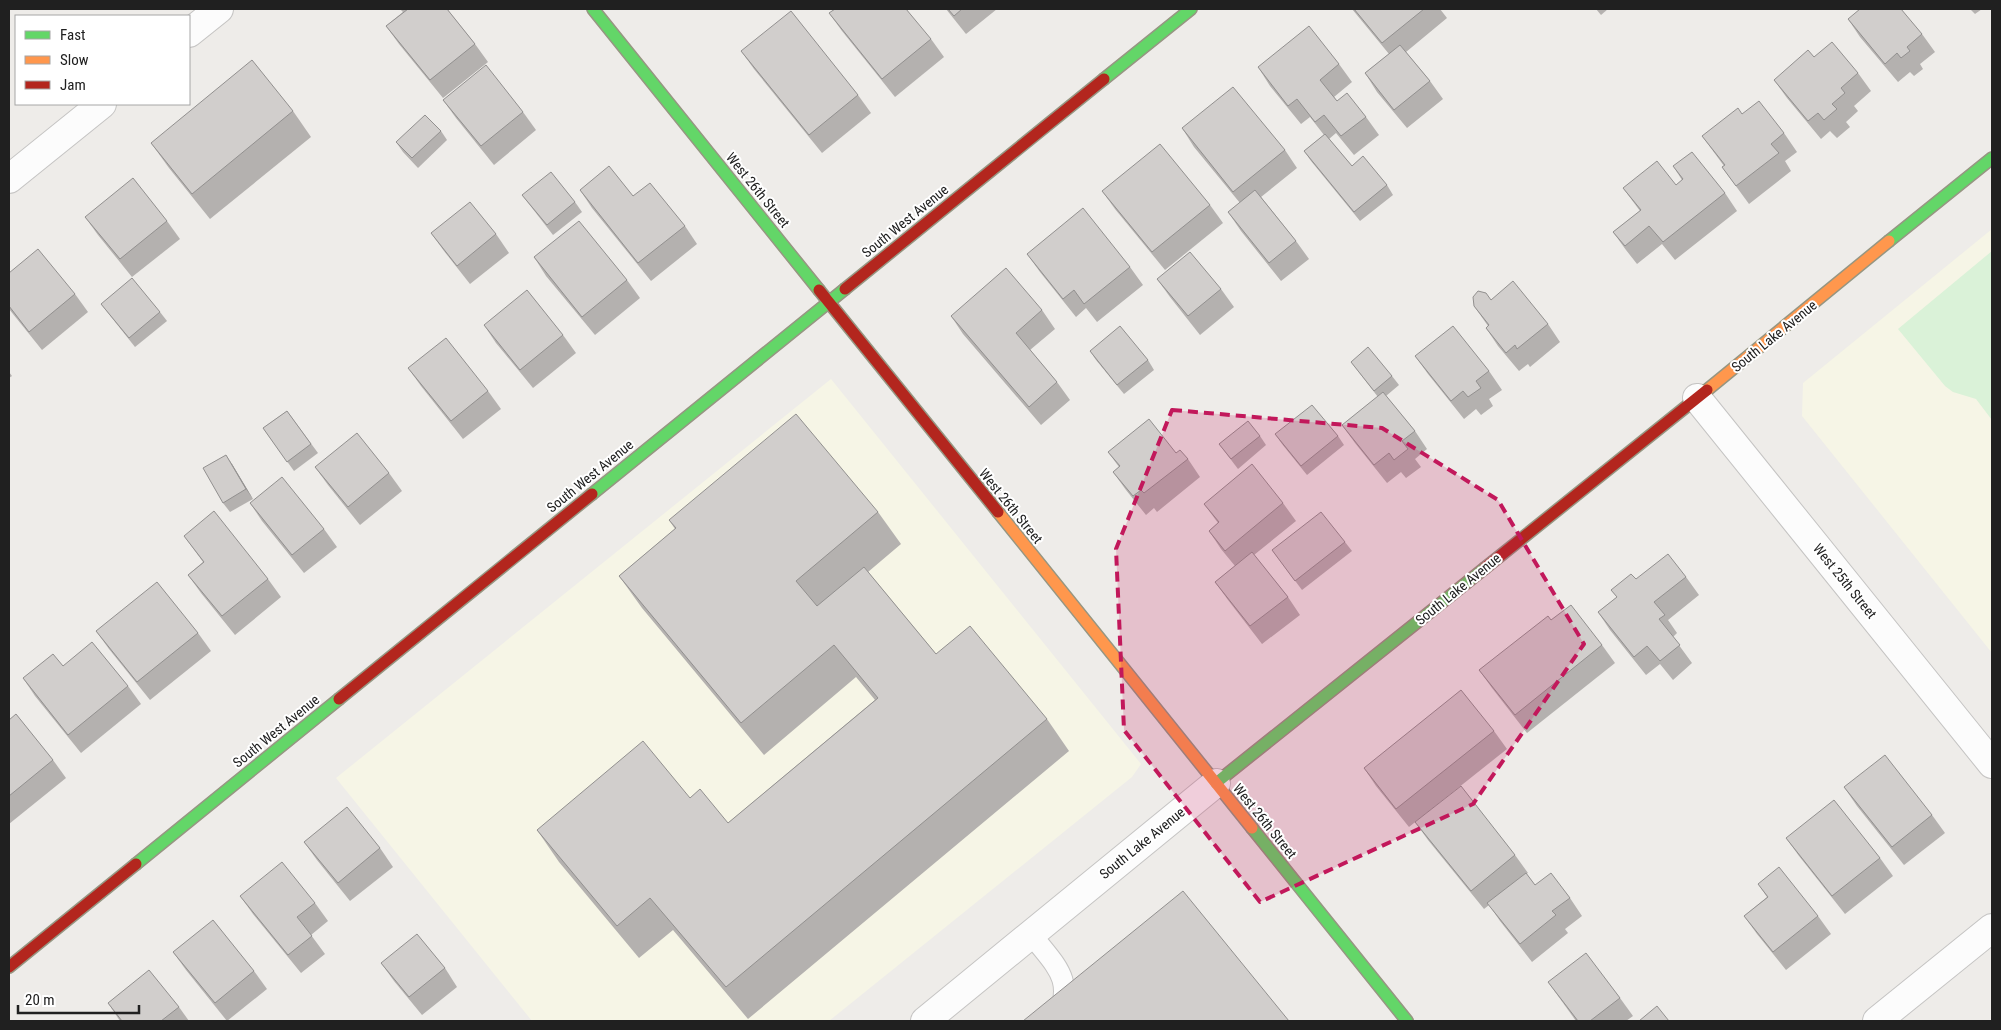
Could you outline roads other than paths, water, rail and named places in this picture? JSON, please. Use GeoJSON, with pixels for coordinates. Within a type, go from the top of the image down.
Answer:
{"type":"FeatureCollection","features":[{"type":"Feature","properties":{"kind":"street"},"geometry":{"type":"LineString","coordinates":[[190,32],[218,9]]}},
{"type":"Feature","properties":{"kind":"street","name":"West 26th Street"},"geometry":{"type":"LineString","coordinates":[[592,9],[1407,1021]]}},
{"type":"Feature","properties":{"kind":"street","name":"South West Avenue"},"geometry":{"type":"LineString","coordinates":[[9,967],[1191,9]]}},
{"type":"Feature","properties":{"kind":"street"},"geometry":{"type":"LineString","coordinates":[[9,179],[101,105]]}},
{"type":"Feature","properties":{"kind":"street","name":"South Lake Avenue"},"geometry":{"type":"LineString","coordinates":[[925,1021],[1216,783],[1697,398],[1992,158]]}},
{"type":"Feature","properties":{"kind":"street","name":"West 25th Street"},"geometry":{"type":"LineString","coordinates":[[1697,398],[1992,764]]}},
{"type":"Feature","properties":{"kind":"street"},"geometry":{"type":"LineString","coordinates":[[1877,1021],[1992,928]]}},
{"type":"Feature","properties":{"kind":"lane"},"geometry":{"type":"LineString","coordinates":[[1031,934],[1063,976],[1063,1004],[1056,1021]]}}]}
